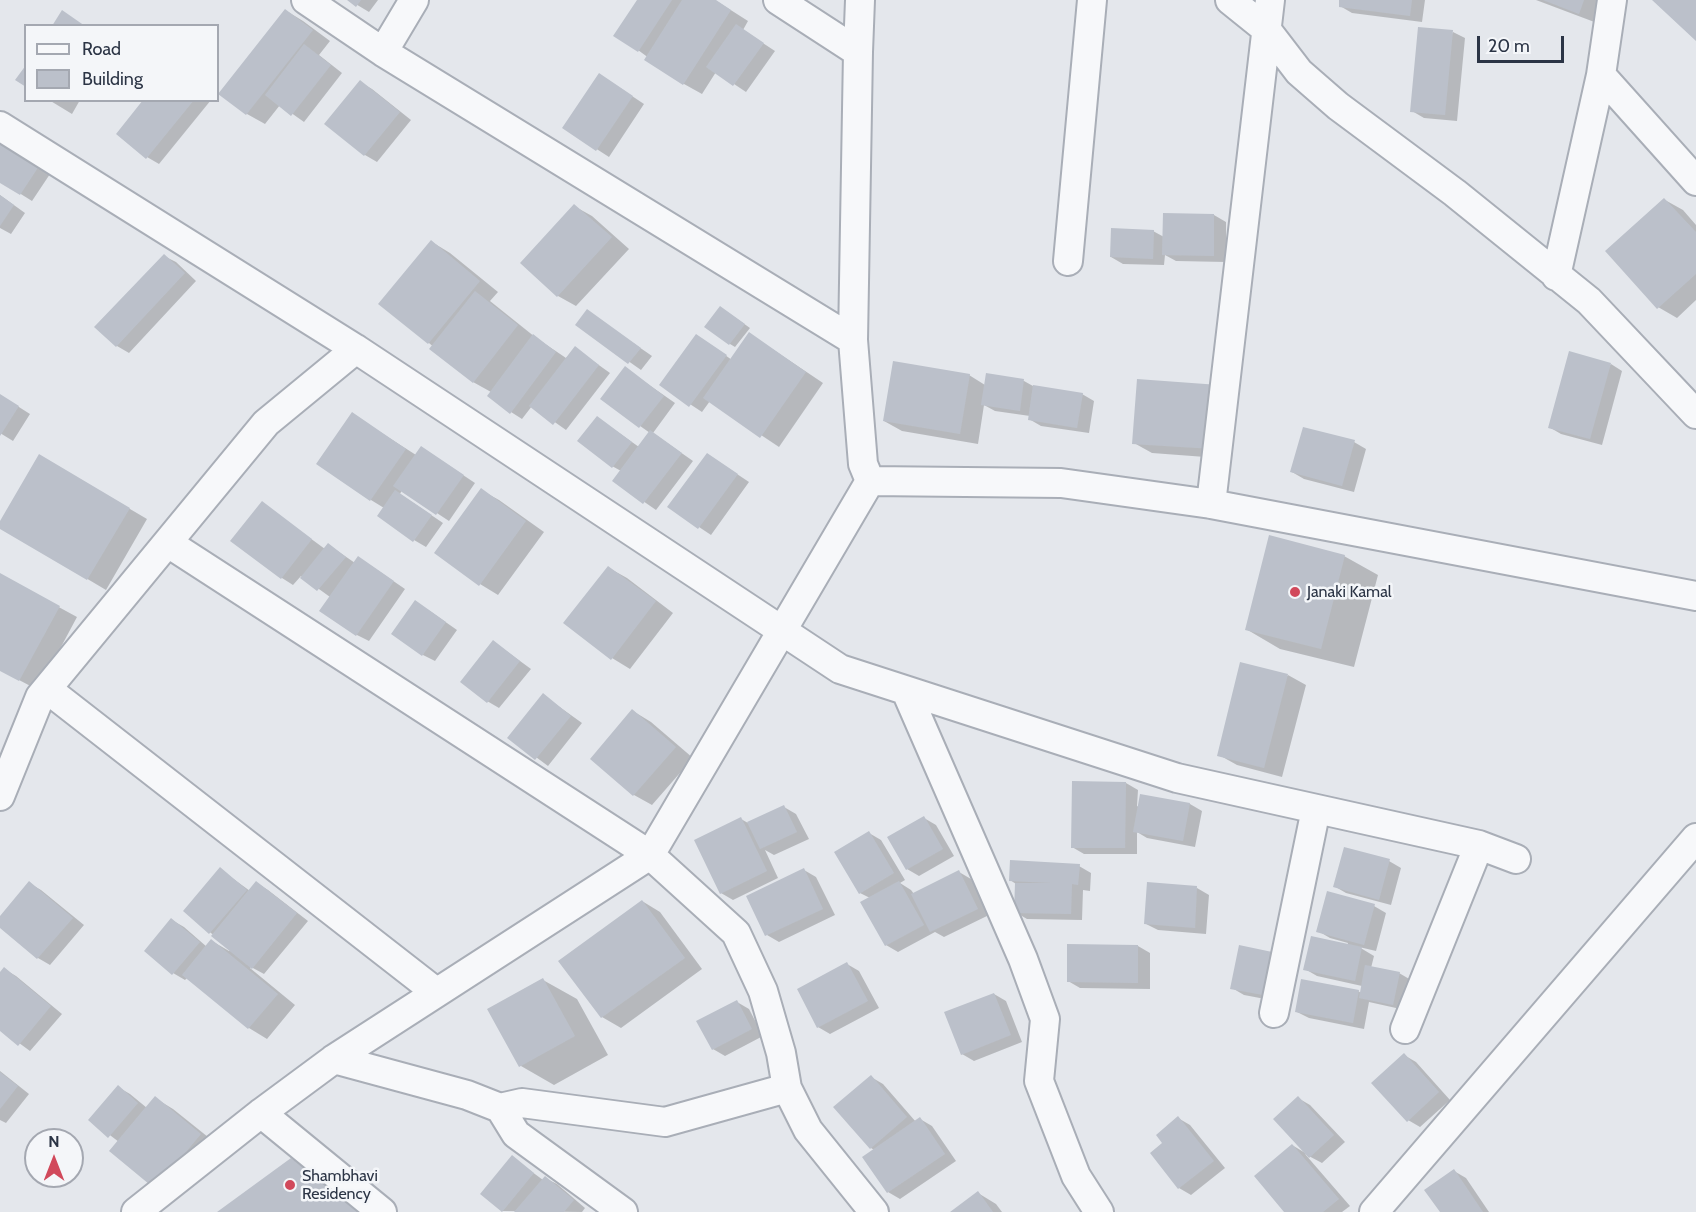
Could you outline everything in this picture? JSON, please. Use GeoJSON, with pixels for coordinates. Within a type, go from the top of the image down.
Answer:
{"type":"FeatureCollection","features":[{"type":"Feature","properties":{"kind":"street"},"geometry":{"type":"LineString","coordinates":[[306,0],[383,52],[853,340]]}},
{"type":"Feature","properties":{"kind":"street"},"geometry":{"type":"LineString","coordinates":[[383,52],[414,0]]}},
{"type":"Feature","properties":{"kind":"street"},"geometry":{"type":"LineString","coordinates":[[778,0],[858,52]]}},
{"type":"Feature","properties":{"kind":"street"},"geometry":{"type":"LineString","coordinates":[[860,0],[853,340],[863,464],[870,481]]}},
{"type":"Feature","properties":{"kind":"street"},"geometry":{"type":"LineString","coordinates":[[1068,261],[1092,0]]}},
{"type":"Feature","properties":{"kind":"street"},"geometry":{"type":"LineString","coordinates":[[1230,0],[1266,29],[1299,72],[1338,106],[1455,194],[1589,301],[1696,414]]}},
{"type":"Feature","properties":{"kind":"street"},"geometry":{"type":"LineString","coordinates":[[1211,504],[1270,0]]}},
{"type":"Feature","properties":{"kind":"street"},"geometry":{"type":"LineString","coordinates":[[1556,276],[1601,75],[1612,0]]}},
{"type":"Feature","properties":{"kind":"street"},"geometry":{"type":"LineString","coordinates":[[1601,75],[1696,182]]}},
{"type":"Feature","properties":{"kind":"street"},"geometry":{"type":"LineString","coordinates":[[0,126],[356,349],[840,669],[1177,778],[1479,845],[1516,859]]}},
{"type":"Feature","properties":{"kind":"street"},"geometry":{"type":"LineString","coordinates":[[0,796],[40,698],[47,689],[266,423],[356,349]]}},
{"type":"Feature","properties":{"kind":"street"},"geometry":{"type":"LineString","coordinates":[[870,481],[1061,483],[1211,504],[1696,596]]}},
{"type":"Feature","properties":{"kind":"street"},"geometry":{"type":"LineString","coordinates":[[136,1212],[261,1113],[334,1059],[650,855],[870,481]]}},
{"type":"Feature","properties":{"kind":"street"},"geometry":{"type":"LineString","coordinates":[[168,543],[650,855],[736,933],[763,991],[781,1053],[787,1088],[808,1130],[874,1212]]}},
{"type":"Feature","properties":{"kind":"street"},"geometry":{"type":"LineString","coordinates":[[47,689],[436,992]]}},
{"type":"Feature","properties":{"kind":"street"},"geometry":{"type":"LineString","coordinates":[[906,691],[1023,959],[1038,999],[1045,1019],[1039,1081],[1076,1176],[1099,1212]]}},
{"type":"Feature","properties":{"kind":"street"},"geometry":{"type":"LineString","coordinates":[[1274,1013],[1316,809]]}},
{"type":"Feature","properties":{"kind":"street"},"geometry":{"type":"LineString","coordinates":[[1374,1212],[1696,838]]}},
{"type":"Feature","properties":{"kind":"street"},"geometry":{"type":"LineString","coordinates":[[1405,1029],[1479,845]]}},
{"type":"Feature","properties":{"kind":"street"},"geometry":{"type":"LineString","coordinates":[[334,1059],[467,1095],[500,1108],[522,1103],[665,1122],[787,1088]]}},
{"type":"Feature","properties":{"kind":"street"},"geometry":{"type":"LineString","coordinates":[[500,1108],[516,1134],[622,1212]]}},
{"type":"Feature","properties":{"kind":"street"},"geometry":{"type":"LineString","coordinates":[[261,1113],[382,1212]]}},
{"type":"Feature","properties":{"kind":"building"},"geometry":{"type":"Polygon","coordinates":[[[347,0],[361,0],[356,7],[347,0]]]}},
{"type":"Feature","properties":{"kind":"building"},"geometry":{"type":"Polygon","coordinates":[[[637,0],[672,0],[638,52],[613,36],[637,0]]]}},
{"type":"Feature","properties":{"kind":"building"},"geometry":{"type":"Polygon","coordinates":[[[682,0],[716,0],[731,10],[683,85],[644,60],[682,0]]]}},
{"type":"Feature","properties":{"kind":"building"},"geometry":{"type":"Polygon","coordinates":[[[1339,0],[1412,0],[1410,16],[1339,7],[1339,0]]]}},
{"type":"Feature","properties":{"kind":"building"},"geometry":{"type":"Polygon","coordinates":[[[1543,0],[1584,0],[1579,14],[1543,0]]]}},
{"type":"Feature","properties":{"kind":"building"},"geometry":{"type":"Polygon","coordinates":[[[1652,0],[1696,0],[1696,41],[1652,0]]]}},
{"type":"Feature","properties":{"kind":"building"},"geometry":{"type":"Polygon","coordinates":[[[285,9],[313,30],[246,115],[219,93],[285,9]]]}},
{"type":"Feature","properties":{"kind":"building"},"geometry":{"type":"Polygon","coordinates":[[[62,10],[82,24],[53,24],[62,10]]]}},
{"type":"Feature","properties":{"kind":"building"},"geometry":{"type":"Polygon","coordinates":[[[736,24],[764,43],[733,86],[706,67],[736,24]]]}},
{"type":"Feature","properties":{"kind":"building"},"geometry":{"type":"Polygon","coordinates":[[[1418,27],[1453,30],[1445,115],[1410,112],[1418,27]]]}},
{"type":"Feature","properties":{"kind":"building"},"geometry":{"type":"Polygon","coordinates":[[[304,44],[331,65],[291,116],[265,95],[304,44]]]}},
{"type":"Feature","properties":{"kind":"building"},"geometry":{"type":"Polygon","coordinates":[[[24,68],[24,86],[15,80],[24,68]]]}},
{"type":"Feature","properties":{"kind":"building"},"geometry":{"type":"Polygon","coordinates":[[[599,73],[633,96],[596,151],[562,128],[599,73]]]}},
{"type":"Feature","properties":{"kind":"building"},"geometry":{"type":"Polygon","coordinates":[[[360,80],[400,112],[364,156],[324,124],[360,80]]]}},
{"type":"Feature","properties":{"kind":"building"},"geometry":{"type":"Polygon","coordinates":[[[141,102],[192,102],[146,159],[116,134],[141,102]]]}},
{"type":"Feature","properties":{"kind":"building"},"geometry":{"type":"Polygon","coordinates":[[[0,141],[39,166],[20,195],[0,183],[0,141]]]}},
{"type":"Feature","properties":{"kind":"building"},"geometry":{"type":"Polygon","coordinates":[[[0,195],[14,205],[0,226],[0,195]]]}},
{"type":"Feature","properties":{"kind":"building"},"geometry":{"type":"Polygon","coordinates":[[[1664,198],[1696,232],[1696,274],[1657,309],[1605,251],[1664,198]]]}},
{"type":"Feature","properties":{"kind":"building"},"geometry":{"type":"Polygon","coordinates":[[[574,204],[612,237],[557,297],[520,263],[574,204]]]}},
{"type":"Feature","properties":{"kind":"building"},"geometry":{"type":"Polygon","coordinates":[[[1163,213],[1214,214],[1214,256],[1162,255],[1163,213]]]}},
{"type":"Feature","properties":{"kind":"building"},"geometry":{"type":"Polygon","coordinates":[[[1111,228],[1154,230],[1153,259],[1110,257],[1111,228]]]}},
{"type":"Feature","properties":{"kind":"building"},"geometry":{"type":"Polygon","coordinates":[[[431,240],[480,281],[428,344],[378,304],[431,240]]]}},
{"type":"Feature","properties":{"kind":"building"},"geometry":{"type":"Polygon","coordinates":[[[164,254],[185,273],[116,347],[94,327],[164,254]]]}},
{"type":"Feature","properties":{"kind":"building"},"geometry":{"type":"Polygon","coordinates":[[[475,291],[518,325],[473,383],[429,349],[475,291]]]}},
{"type":"Feature","properties":{"kind":"building"},"geometry":{"type":"Polygon","coordinates":[[[720,306],[745,324],[729,345],[704,327],[720,306]]]}},
{"type":"Feature","properties":{"kind":"building"},"geometry":{"type":"Polygon","coordinates":[[[587,309],[641,348],[628,364],[575,325],[587,309]]]}},
{"type":"Feature","properties":{"kind":"building"},"geometry":{"type":"Polygon","coordinates":[[[749,332],[806,372],[760,438],[703,398],[749,332]]]}},
{"type":"Feature","properties":{"kind":"building"},"geometry":{"type":"Polygon","coordinates":[[[533,334],[556,352],[510,414],[487,396],[533,334]]]}},
{"type":"Feature","properties":{"kind":"building"},"geometry":{"type":"Polygon","coordinates":[[[696,334],[727,355],[689,407],[659,385],[696,334]]]}},
{"type":"Feature","properties":{"kind":"building"},"geometry":{"type":"Polygon","coordinates":[[[575,346],[599,365],[553,425],[529,406],[575,346]]]}},
{"type":"Feature","properties":{"kind":"building"},"geometry":{"type":"Polygon","coordinates":[[[1569,351],[1611,363],[1590,439],[1548,428],[1569,351]]]}},
{"type":"Feature","properties":{"kind":"building"},"geometry":{"type":"Polygon","coordinates":[[[893,361],[970,374],[960,434],[883,421],[893,361]]]}},
{"type":"Feature","properties":{"kind":"building"},"geometry":{"type":"Polygon","coordinates":[[[625,366],[664,396],[639,428],[600,399],[625,366]]]}},
{"type":"Feature","properties":{"kind":"building"},"geometry":{"type":"Polygon","coordinates":[[[986,373],[1024,379],[1020,411],[981,405],[986,373]]]}},
{"type":"Feature","properties":{"kind":"building"},"geometry":{"type":"Polygon","coordinates":[[[1137,379],[1219,385],[1214,449],[1132,444],[1137,379]]]}},
{"type":"Feature","properties":{"kind":"building"},"geometry":{"type":"Polygon","coordinates":[[[1033,385],[1083,393],[1077,428],[1028,420],[1033,385]]]}},
{"type":"Feature","properties":{"kind":"building"},"geometry":{"type":"Polygon","coordinates":[[[0,394],[19,406],[0,436],[0,394]]]}},
{"type":"Feature","properties":{"kind":"building"},"geometry":{"type":"Polygon","coordinates":[[[352,412],[406,449],[370,501],[316,464],[352,412]]]}},
{"type":"Feature","properties":{"kind":"building"},"geometry":{"type":"Polygon","coordinates":[[[597,416],[632,442],[612,468],[577,441],[597,416]]]}},
{"type":"Feature","properties":{"kind":"building"},"geometry":{"type":"Polygon","coordinates":[[[1303,427],[1355,440],[1342,486],[1290,472],[1303,427]]]}},
{"type":"Feature","properties":{"kind":"building"},"geometry":{"type":"Polygon","coordinates":[[[650,430],[682,453],[643,504],[612,481],[650,430]]]}},
{"type":"Feature","properties":{"kind":"building"},"geometry":{"type":"Polygon","coordinates":[[[421,446],[464,475],[436,515],[393,486],[421,446]]]}},
{"type":"Feature","properties":{"kind":"building"},"geometry":{"type":"Polygon","coordinates":[[[707,453],[738,474],[698,529],[667,507],[707,453]]]}},
{"type":"Feature","properties":{"kind":"building"},"geometry":{"type":"Polygon","coordinates":[[[39,454],[130,508],[87,580],[0,529],[0,521],[39,454]]]}},
{"type":"Feature","properties":{"kind":"building"},"geometry":{"type":"Polygon","coordinates":[[[481,488],[526,521],[479,586],[434,553],[481,488]]]}},
{"type":"Feature","properties":{"kind":"building"},"geometry":{"type":"Polygon","coordinates":[[[395,490],[432,515],[413,542],[377,516],[395,490]]]}},
{"type":"Feature","properties":{"kind":"building"},"geometry":{"type":"Polygon","coordinates":[[[262,501],[312,539],[281,579],[230,541],[262,501]]]}},
{"type":"Feature","properties":{"kind":"building","name":"Janaki Kamal"},"geometry":{"type":"Polygon","coordinates":[[[1269,535],[1345,555],[1321,649],[1245,630],[1269,535]]]}},
{"type":"Feature","properties":{"kind":"building"},"geometry":{"type":"Polygon","coordinates":[[[328,543],[346,557],[317,591],[300,578],[328,543]]]}},
{"type":"Feature","properties":{"kind":"building"},"geometry":{"type":"Polygon","coordinates":[[[358,556],[394,581],[356,636],[319,611],[358,556]]]}},
{"type":"Feature","properties":{"kind":"building"},"geometry":{"type":"Polygon","coordinates":[[[608,566],[656,601],[611,660],[563,623],[608,566]]]}},
{"type":"Feature","properties":{"kind":"building"},"geometry":{"type":"Polygon","coordinates":[[[0,573],[60,606],[19,681],[0,671],[0,573]]]}},
{"type":"Feature","properties":{"kind":"building"},"geometry":{"type":"Polygon","coordinates":[[[415,600],[446,622],[422,656],[391,634],[415,600]]]}},
{"type":"Feature","properties":{"kind":"building"},"geometry":{"type":"Polygon","coordinates":[[[493,640],[520,661],[487,703],[460,682],[493,640]]]}},
{"type":"Feature","properties":{"kind":"building"},"geometry":{"type":"Polygon","coordinates":[[[1240,662],[1288,674],[1264,768],[1217,756],[1240,662]]]}},
{"type":"Feature","properties":{"kind":"building"},"geometry":{"type":"Polygon","coordinates":[[[543,693],[571,716],[535,760],[507,738],[543,693]]]}},
{"type":"Feature","properties":{"kind":"building"},"geometry":{"type":"Polygon","coordinates":[[[632,709],[676,747],[633,796],[590,759],[632,709]]]}},
{"type":"Feature","properties":{"kind":"building"},"geometry":{"type":"Polygon","coordinates":[[[1072,781],[1126,782],[1125,848],[1071,848],[1072,781]]]}},
{"type":"Feature","properties":{"kind":"building"},"geometry":{"type":"Polygon","coordinates":[[[1140,794],[1190,803],[1183,841],[1133,832],[1140,794]]]}},
{"type":"Feature","properties":{"kind":"building"},"geometry":{"type":"Polygon","coordinates":[[[784,805],[797,832],[760,849],[747,822],[784,805]]]}},
{"type":"Feature","properties":{"kind":"building"},"geometry":{"type":"Polygon","coordinates":[[[924,816],[943,849],[906,870],[887,837],[924,816]]]}},
{"type":"Feature","properties":{"kind":"building"},"geometry":{"type":"Polygon","coordinates":[[[741,817],[767,871],[720,894],[694,840],[741,817]]]}},
{"type":"Feature","properties":{"kind":"building"},"geometry":{"type":"Polygon","coordinates":[[[869,831],[894,873],[859,894],[834,852],[869,831]]]}},
{"type":"Feature","properties":{"kind":"building"},"geometry":{"type":"Polygon","coordinates":[[[1344,847],[1390,859],[1379,900],[1333,887],[1344,847]]]}},
{"type":"Feature","properties":{"kind":"building"},"geometry":{"type":"Polygon","coordinates":[[[1010,860],[1080,864],[1078,885],[1072,884],[1071,914],[1014,913],[1015,883],[1053,883],[1009,881],[1010,860]]]}},
{"type":"Feature","properties":{"kind":"building"},"geometry":{"type":"Polygon","coordinates":[[[220,867],[247,890],[209,934],[183,911],[220,867]]]}},
{"type":"Feature","properties":{"kind":"building"},"geometry":{"type":"Polygon","coordinates":[[[804,868],[823,909],[765,936],[746,896],[804,868]]]}},
{"type":"Feature","properties":{"kind":"building"},"geometry":{"type":"Polygon","coordinates":[[[959,870],[978,909],[930,932],[911,894],[959,870]]]}},
{"type":"Feature","properties":{"kind":"building"},"geometry":{"type":"Polygon","coordinates":[[[29,881],[73,918],[37,959],[0,928],[0,916],[29,881]]]}},
{"type":"Feature","properties":{"kind":"building"},"geometry":{"type":"Polygon","coordinates":[[[256,881],[297,913],[252,969],[211,936],[256,881]]]}},
{"type":"Feature","properties":{"kind":"building"},"geometry":{"type":"Polygon","coordinates":[[[899,881],[924,925],[885,946],[860,902],[899,881]]]}},
{"type":"Feature","properties":{"kind":"building"},"geometry":{"type":"Polygon","coordinates":[[[1147,882],[1197,886],[1195,928],[1144,924],[1147,882]]]}},
{"type":"Feature","properties":{"kind":"building"},"geometry":{"type":"Polygon","coordinates":[[[1327,891],[1375,904],[1364,945],[1316,932],[1327,891]]]}},
{"type":"Feature","properties":{"kind":"building"},"geometry":{"type":"Polygon","coordinates":[[[642,900],[685,958],[601,1018],[558,961],[642,900]]]}},
{"type":"Feature","properties":{"kind":"building"},"geometry":{"type":"Polygon","coordinates":[[[171,918],[200,942],[172,975],[144,951],[171,918]]]}},
{"type":"Feature","properties":{"kind":"building"},"geometry":{"type":"Polygon","coordinates":[[[1311,936],[1362,947],[1355,981],[1303,970],[1311,936]]]}},
{"type":"Feature","properties":{"kind":"building"},"geometry":{"type":"Polygon","coordinates":[[[211,939],[278,994],[248,1029],[182,975],[211,939]]]}},
{"type":"Feature","properties":{"kind":"building"},"geometry":{"type":"Polygon","coordinates":[[[1067,944],[1138,945],[1138,983],[1067,982],[1067,944]]]}},
{"type":"Feature","properties":{"kind":"building"},"geometry":{"type":"Polygon","coordinates":[[[1239,945],[1277,953],[1269,996],[1230,989],[1239,945]]]}},
{"type":"Feature","properties":{"kind":"building"},"geometry":{"type":"Polygon","coordinates":[[[847,962],[868,1001],[817,1028],[797,989],[847,962]]]}},
{"type":"Feature","properties":{"kind":"building"},"geometry":{"type":"Polygon","coordinates":[[[1365,965],[1400,972],[1393,1005],[1359,998],[1365,965]]]}},
{"type":"Feature","properties":{"kind":"building"},"geometry":{"type":"Polygon","coordinates":[[[4,967],[51,1006],[18,1046],[0,1031],[0,972],[4,967]]]}},
{"type":"Feature","properties":{"kind":"building"},"geometry":{"type":"Polygon","coordinates":[[[543,978],[575,1036],[519,1067],[487,1009],[543,978]]]}},
{"type":"Feature","properties":{"kind":"building"},"geometry":{"type":"Polygon","coordinates":[[[1301,979],[1359,990],[1353,1023],[1295,1012],[1301,979]]]}},
{"type":"Feature","properties":{"kind":"building"},"geometry":{"type":"Polygon","coordinates":[[[994,993],[1011,1035],[961,1055],[944,1012],[994,993]]]}},
{"type":"Feature","properties":{"kind":"building"},"geometry":{"type":"Polygon","coordinates":[[[737,1000],[752,1029],[712,1050],[696,1021],[737,1000]]]}},
{"type":"Feature","properties":{"kind":"building"},"geometry":{"type":"Polygon","coordinates":[[[1404,1053],[1439,1092],[1407,1122],[1371,1083],[1404,1053]]]}},
{"type":"Feature","properties":{"kind":"building"},"geometry":{"type":"Polygon","coordinates":[[[0,1072],[18,1086],[0,1109],[0,1072]]]}},
{"type":"Feature","properties":{"kind":"building"},"geometry":{"type":"Polygon","coordinates":[[[871,1075],[907,1117],[870,1149],[833,1107],[871,1075]]]}},
{"type":"Feature","properties":{"kind":"building"},"geometry":{"type":"Polygon","coordinates":[[[118,1085],[138,1103],[108,1138],[88,1120],[118,1085]]]}},
{"type":"Feature","properties":{"kind":"building"},"geometry":{"type":"Polygon","coordinates":[[[155,1096],[201,1134],[155,1189],[109,1151],[155,1096]]]}},
{"type":"Feature","properties":{"kind":"building"},"geometry":{"type":"Polygon","coordinates":[[[1298,1096],[1334,1135],[1309,1158],[1273,1119],[1298,1096]]]}},
{"type":"Feature","properties":{"kind":"building"},"geometry":{"type":"Polygon","coordinates":[[[1178,1116],[1214,1161],[1178,1189],[1150,1153],[1162,1143],[1156,1135],[1178,1116]]]}},
{"type":"Feature","properties":{"kind":"building"},"geometry":{"type":"Polygon","coordinates":[[[920,1117],[945,1154],[887,1193],[862,1157],[920,1117]]]}},
{"type":"Feature","properties":{"kind":"building"},"geometry":{"type":"Polygon","coordinates":[[[1292,1144],[1339,1199],[1323,1212],[1284,1212],[1254,1176],[1292,1144]]]}},
{"type":"Feature","properties":{"kind":"building"},"geometry":{"type":"Polygon","coordinates":[[[512,1155],[534,1173],[502,1212],[480,1194],[512,1155]]]}},
{"type":"Feature","properties":{"kind":"building","name":"Shambhavi Residency"},"geometry":{"type":"Polygon","coordinates":[[[291,1158],[360,1212],[217,1212],[291,1158]]]}},
{"type":"Feature","properties":{"kind":"building"},"geometry":{"type":"Polygon","coordinates":[[[1454,1169],[1483,1212],[1440,1212],[1424,1190],[1454,1169]]]}},
{"type":"Feature","properties":{"kind":"building"},"geometry":{"type":"Polygon","coordinates":[[[545,1176],[574,1200],[564,1212],[514,1212],[545,1176]]]}},
{"type":"Feature","properties":{"kind":"building"},"geometry":{"type":"Polygon","coordinates":[[[978,1191],[993,1212],[950,1212],[978,1191]]]}},
{"type":"Feature","properties":{"kind":"place","name":"Janaki Kamal"},"geometry":{"type":"Point","coordinates":[1295,592]}},
{"type":"Feature","properties":{"kind":"place","name":"Shambhavi Residency"},"geometry":{"type":"Point","coordinates":[290,1185]}}]}
